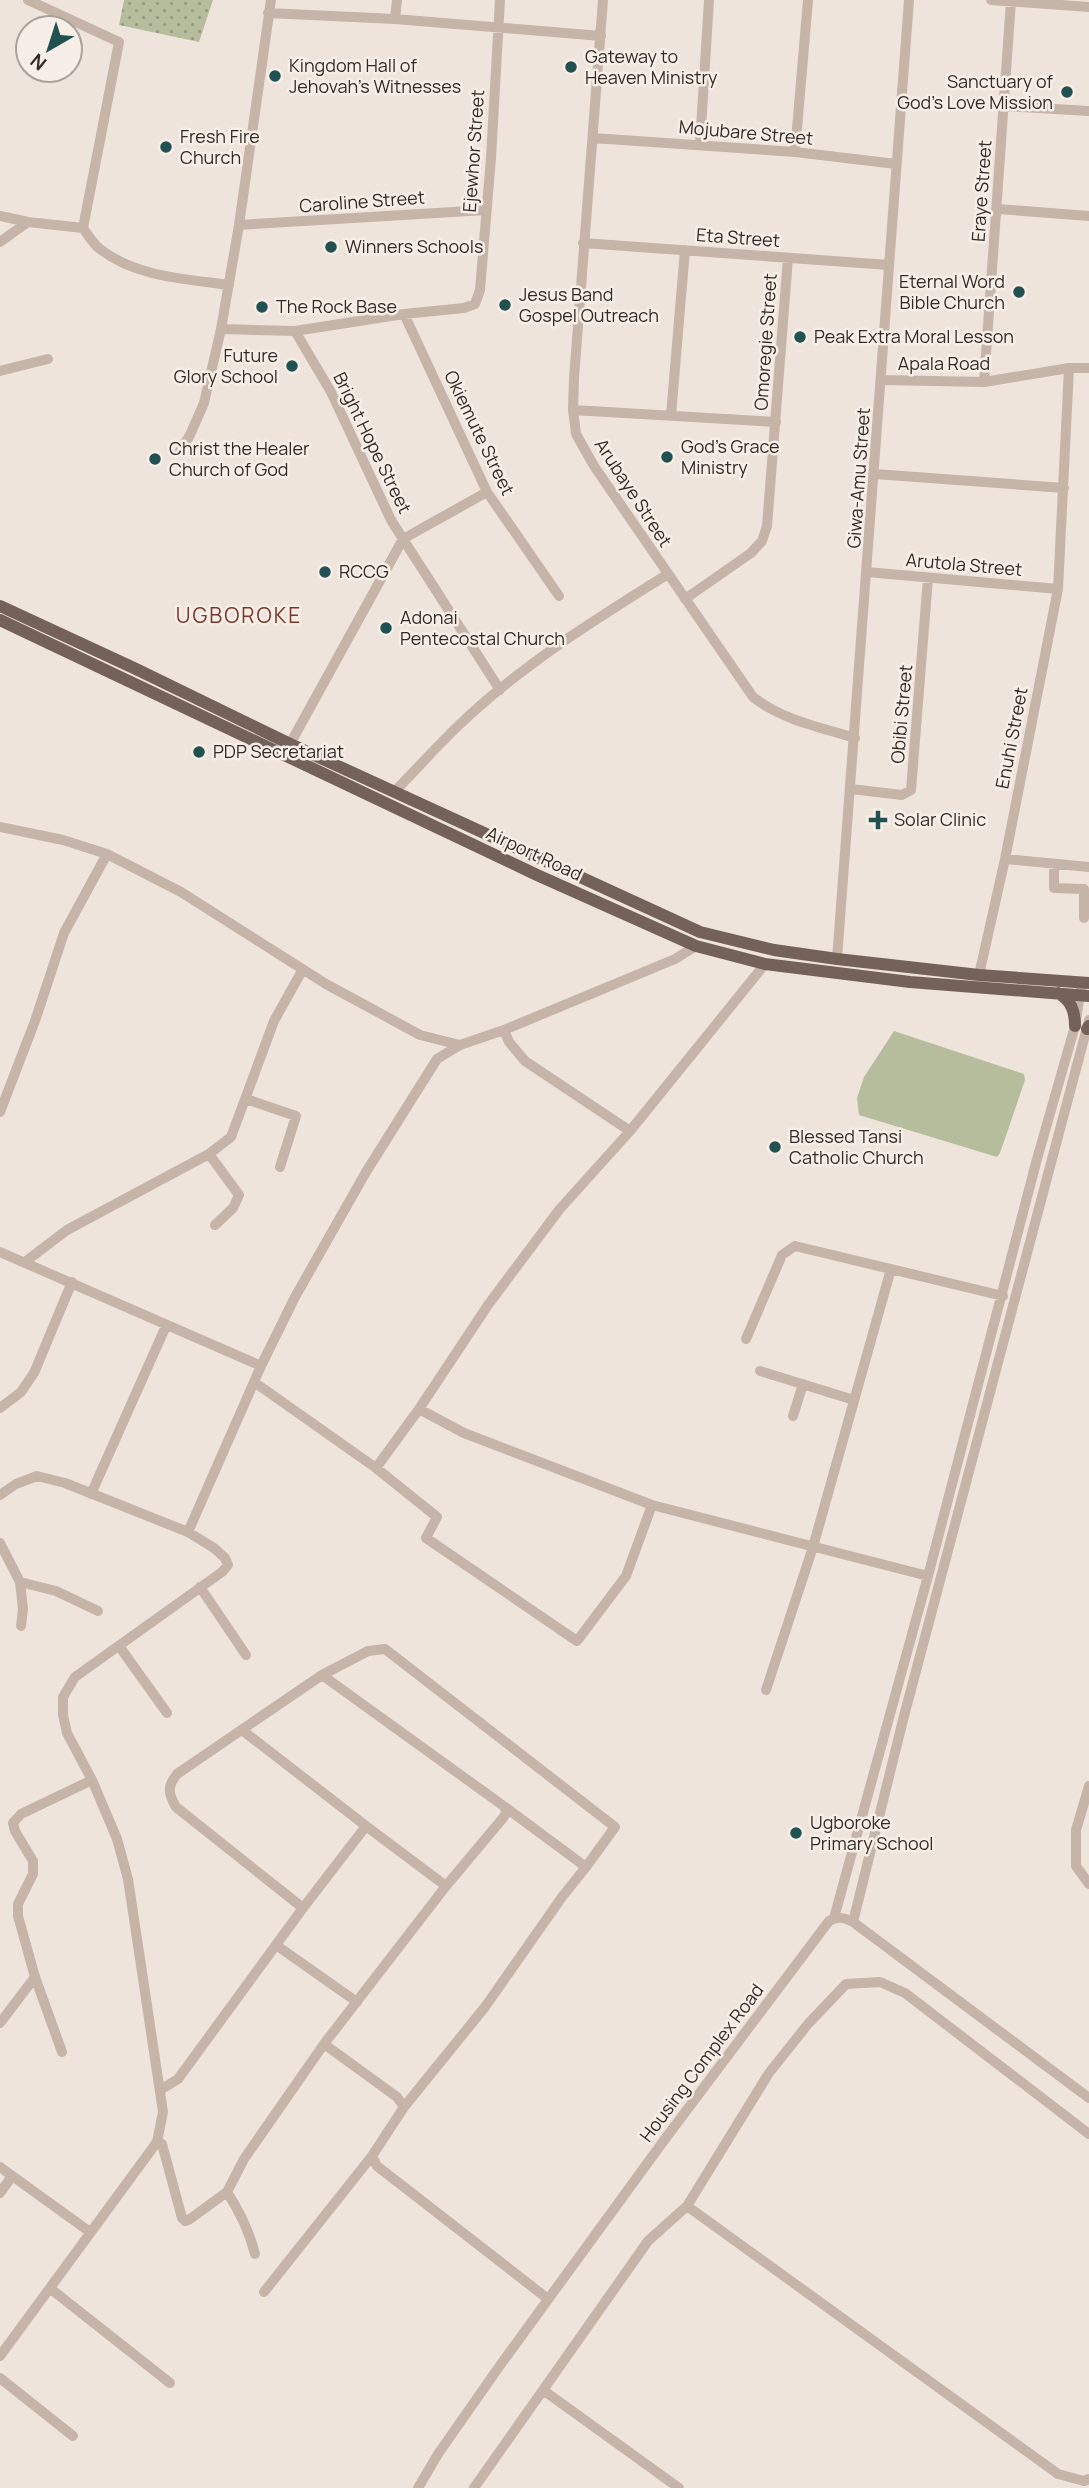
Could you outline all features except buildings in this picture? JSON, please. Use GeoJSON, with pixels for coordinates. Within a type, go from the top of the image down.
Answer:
{"type":"FeatureCollection","features":[{"type":"Feature","properties":{"kind":"main road","name":"Airport Road"},"geometry":{"type":"LineString","coordinates":[[0,606],[290,744],[700,932],[774,950],[1085,989]]}},
{"type":"Feature","properties":{"kind":"main road","name":"Airport Road"},"geometry":{"type":"LineString","coordinates":[[0,620],[561,886],[696,946],[765,964],[910,982],[1057,992],[1085,989]]}},
{"type":"Feature","properties":{"kind":"main road"},"geometry":{"type":"LineString","coordinates":[[561,886],[568,871]]}},
{"type":"Feature","properties":{"kind":"main road"},"geometry":{"type":"LineString","coordinates":[[1057,992],[1069,1001],[1075,1016],[1085,1025]]}},
{"type":"Feature","properties":{"kind":"street"},"geometry":{"type":"LineString","coordinates":[[180,451],[191,435],[204,403],[221,329],[239,225],[271,0]]}},
{"type":"Feature","properties":{"kind":"street"},"geometry":{"type":"LineString","coordinates":[[395,19],[397,0]]}},
{"type":"Feature","properties":{"kind":"street","name":"Ejewhor Street"},"geometry":{"type":"LineString","coordinates":[[404,314],[464,308],[475,304],[480,290],[500,0]]}},
{"type":"Feature","properties":{"kind":"street","name":"Arubaye Street"},"geometry":{"type":"LineString","coordinates":[[603,0],[583,243],[573,410],[576,434],[594,466],[752,697],[766,708],[786,717],[855,738]]}},
{"type":"Feature","properties":{"kind":"street"},"geometry":{"type":"LineString","coordinates":[[700,144],[709,0]]}},
{"type":"Feature","properties":{"kind":"street"},"geometry":{"type":"LineString","coordinates":[[795,152],[808,0]]}},
{"type":"Feature","properties":{"kind":"street","name":"Giwa-Amu Street"},"geometry":{"type":"LineString","coordinates":[[837,959],[909,0]]}},
{"type":"Feature","properties":{"kind":"street"},"geometry":{"type":"LineString","coordinates":[[991,0],[1089,7]]}},
{"type":"Feature","properties":{"kind":"street"},"geometry":{"type":"LineString","coordinates":[[33,1],[119,42],[83,228]]}},
{"type":"Feature","properties":{"kind":"street","name":"Eraye Street"},"geometry":{"type":"LineString","coordinates":[[984,382],[1011,1]]}},
{"type":"Feature","properties":{"kind":"street"},"geometry":{"type":"LineString","coordinates":[[268,13],[395,19],[601,36]]}},
{"type":"Feature","properties":{"kind":"street"},"geometry":{"type":"LineString","coordinates":[[1003,106],[1089,111]]}},
{"type":"Feature","properties":{"kind":"street","name":"Mojubare Street"},"geometry":{"type":"LineString","coordinates":[[593,138],[795,152],[896,164]]}},
{"type":"Feature","properties":{"kind":"street"},"geometry":{"type":"LineString","coordinates":[[998,209],[1089,216]]}},
{"type":"Feature","properties":{"kind":"street","name":"Caroline Street"},"geometry":{"type":"LineString","coordinates":[[239,225],[486,210]]}},
{"type":"Feature","properties":{"kind":"street"},"geometry":{"type":"LineString","coordinates":[[0,216],[83,228],[98,248],[133,268],[229,285]]}},
{"type":"Feature","properties":{"kind":"street"},"geometry":{"type":"LineString","coordinates":[[0,242],[28,222]]}},
{"type":"Feature","properties":{"kind":"street","name":"Eta Street"},"geometry":{"type":"LineString","coordinates":[[583,243],[889,265]]}},
{"type":"Feature","properties":{"kind":"street"},"geometry":{"type":"LineString","coordinates":[[671,415],[685,250]]}},
{"type":"Feature","properties":{"kind":"street","name":"Omoregie Street"},"geometry":{"type":"LineString","coordinates":[[685,599],[751,553],[762,541],[767,526],[789,258]]}},
{"type":"Feature","properties":{"kind":"street"},"geometry":{"type":"LineString","coordinates":[[221,329],[295,331],[404,314]]}},
{"type":"Feature","properties":{"kind":"street","name":"Okiemute Street"},"geometry":{"type":"LineString","coordinates":[[404,314],[487,492],[559,596]]}},
{"type":"Feature","properties":{"kind":"street","name":"Bright Hope Street"},"geometry":{"type":"LineString","coordinates":[[290,744],[403,540],[331,392],[295,331]]}},
{"type":"Feature","properties":{"kind":"street"},"geometry":{"type":"LineString","coordinates":[[0,371],[48,359]]}},
{"type":"Feature","properties":{"kind":"street","name":"Apala Road"},"geometry":{"type":"LineString","coordinates":[[882,380],[984,382],[1069,368],[1089,368]]}},
{"type":"Feature","properties":{"kind":"street","name":"Enuhi Street"},"geometry":{"type":"LineString","coordinates":[[979,975],[1005,859],[1058,589],[1069,368]]}},
{"type":"Feature","properties":{"kind":"street"},"geometry":{"type":"LineString","coordinates":[[573,410],[776,422]]}},
{"type":"Feature","properties":{"kind":"street"},"geometry":{"type":"LineString","coordinates":[[875,474],[1064,488]]}},
{"type":"Feature","properties":{"kind":"street"},"geometry":{"type":"LineString","coordinates":[[487,492],[403,540],[500,690]]}},
{"type":"Feature","properties":{"kind":"street","name":"Arutola Street"},"geometry":{"type":"LineString","coordinates":[[867,572],[1058,589]]}},
{"type":"Feature","properties":{"kind":"street"},"geometry":{"type":"LineString","coordinates":[[394,792],[459,725],[500,690],[584,627],[668,574]]}},
{"type":"Feature","properties":{"kind":"street","name":"Obibi Street"},"geometry":{"type":"LineString","coordinates":[[851,789],[902,795],[911,790],[928,578]]}},
{"type":"Feature","properties":{"kind":"street"},"geometry":{"type":"LineString","coordinates":[[0,827],[63,840],[107,854],[181,892],[303,969],[420,1035],[460,1045]]}},
{"type":"Feature","properties":{"kind":"street"},"geometry":{"type":"LineString","coordinates":[[0,1112],[35,1021],[64,933],[107,854]]}},
{"type":"Feature","properties":{"kind":"street"},"geometry":{"type":"LineString","coordinates":[[1005,859],[1089,867]]}},
{"type":"Feature","properties":{"kind":"street"},"geometry":{"type":"LineString","coordinates":[[1054,864],[1054,888],[1084,889],[1084,918]]}},
{"type":"Feature","properties":{"kind":"street"},"geometry":{"type":"LineString","coordinates":[[188,1532],[261,1366],[295,1297],[366,1172],[437,1059],[460,1045],[504,1030],[675,959],[696,946]]}},
{"type":"Feature","properties":{"kind":"street"},"geometry":{"type":"LineString","coordinates":[[376,1468],[488,1305],[559,1210],[630,1131],[765,964]]}},
{"type":"Feature","properties":{"kind":"street"},"geometry":{"type":"LineString","coordinates":[[24,1262],[67,1230],[209,1154],[231,1137],[274,1021],[303,969]]}},
{"type":"Feature","properties":{"kind":"street"},"geometry":{"type":"LineString","coordinates":[[853,1922],[1085,1025],[1085,989]]}},
{"type":"Feature","properties":{"kind":"street"},"geometry":{"type":"LineString","coordinates":[[1085,1025],[1037,1159],[1003,1296],[834,1917],[853,1922],[1089,2098]]}},
{"type":"Feature","properties":{"kind":"street"},"geometry":{"type":"LineString","coordinates":[[504,1030],[509,1042],[525,1061],[630,1131]]}},
{"type":"Feature","properties":{"kind":"street"},"geometry":{"type":"LineString","coordinates":[[0,1071],[13,1075]]}},
{"type":"Feature","properties":{"kind":"street"},"geometry":{"type":"LineString","coordinates":[[246,1099],[296,1116],[280,1167]]}},
{"type":"Feature","properties":{"kind":"street"},"geometry":{"type":"LineString","coordinates":[[209,1154],[239,1195],[233,1208],[215,1225]]}},
{"type":"Feature","properties":{"kind":"street"},"geometry":{"type":"LineString","coordinates":[[747,1339],[782,1255],[795,1246],[1003,1296]]}},
{"type":"Feature","properties":{"kind":"street"},"geometry":{"type":"LineString","coordinates":[[0,1252],[261,1366]]}},
{"type":"Feature","properties":{"kind":"street"},"geometry":{"type":"LineString","coordinates":[[766,1690],[813,1547],[891,1269]]}},
{"type":"Feature","properties":{"kind":"street"},"geometry":{"type":"LineString","coordinates":[[0,1408],[21,1392],[34,1373],[72,1282]]}},
{"type":"Feature","properties":{"kind":"street"},"geometry":{"type":"LineString","coordinates":[[91,1494],[166,1326]]}},
{"type":"Feature","properties":{"kind":"street"},"geometry":{"type":"LineString","coordinates":[[760,1371],[854,1400]]}},
{"type":"Feature","properties":{"kind":"street"},"geometry":{"type":"LineString","coordinates":[[254,1382],[376,1468],[437,1517],[426,1538],[577,1641],[626,1576],[652,1506]]}},
{"type":"Feature","properties":{"kind":"street"},"geometry":{"type":"LineString","coordinates":[[793,1416],[803,1384]]}},
{"type":"Feature","properties":{"kind":"street"},"geometry":{"type":"LineString","coordinates":[[419,1409],[464,1433],[652,1506],[928,1576]]}},
{"type":"Feature","properties":{"kind":"street"},"geometry":{"type":"LineString","coordinates":[[0,1494],[37,1476],[65,1483],[188,1532],[214,1548],[225,1558],[228,1565],[222,1572],[75,1677],[63,1697],[67,1733],[92,1780],[117,1839],[128,1879],[163,2112],[157,2142],[0,2356]]}},
{"type":"Feature","properties":{"kind":"street"},"geometry":{"type":"LineString","coordinates":[[0,1542],[20,1582],[23,1609],[21,1626]]}},
{"type":"Feature","properties":{"kind":"street"},"geometry":{"type":"LineString","coordinates":[[20,1582],[56,1591],[98,1611]]}},
{"type":"Feature","properties":{"kind":"street"},"geometry":{"type":"LineString","coordinates":[[200,1587],[246,1655]]}},
{"type":"Feature","properties":{"kind":"street"},"geometry":{"type":"LineString","coordinates":[[119,1646],[167,1713]]}},
{"type":"Feature","properties":{"kind":"street"},"geometry":{"type":"LineString","coordinates":[[264,2292],[372,2156],[404,2107],[485,2007],[615,1827],[385,1649],[368,1651],[321,1675],[177,1774],[169,1784],[169,1794],[176,1807],[303,1908]]}},
{"type":"Feature","properties":{"kind":"street"},"geometry":{"type":"LineString","coordinates":[[321,1675],[586,1867]]}},
{"type":"Feature","properties":{"kind":"street"},"geometry":{"type":"LineString","coordinates":[[242,1730],[446,1886]]}},
{"type":"Feature","properties":{"kind":"street"},"geometry":{"type":"LineString","coordinates":[[62,2052],[35,1977],[18,1916],[18,1905],[33,1874],[33,1861],[13,1823],[21,1814],[92,1780]]}},
{"type":"Feature","properties":{"kind":"street"},"geometry":{"type":"LineString","coordinates":[[1089,1786],[1076,1830],[1076,1866],[1089,1885]]}},
{"type":"Feature","properties":{"kind":"street"},"geometry":{"type":"LineString","coordinates":[[157,2142],[162,2144],[185,2221],[227,2192],[244,2159],[324,2044],[446,1886],[503,1818],[505,1807]]}},
{"type":"Feature","properties":{"kind":"street"},"geometry":{"type":"LineString","coordinates":[[160,2090],[178,2079],[366,1826]]}},
{"type":"Feature","properties":{"kind":"street","name":"Housing Complex Road"},"geometry":{"type":"LineString","coordinates":[[418,2488],[438,2454],[665,2138],[834,1917]]}},
{"type":"Feature","properties":{"kind":"street"},"geometry":{"type":"LineString","coordinates":[[276,1945],[357,2002]]}},
{"type":"Feature","properties":{"kind":"street"},"geometry":{"type":"LineString","coordinates":[[0,2023],[35,1977]]}},
{"type":"Feature","properties":{"kind":"street"},"geometry":{"type":"LineString","coordinates":[[474,2488],[648,2241],[687,2206],[769,2073],[808,2024],[846,1984],[880,1982],[905,1993],[1089,2134]]}},
{"type":"Feature","properties":{"kind":"street"},"geometry":{"type":"LineString","coordinates":[[324,2044],[397,2097],[404,2107]]}},
{"type":"Feature","properties":{"kind":"street"},"geometry":{"type":"LineString","coordinates":[[372,2156],[377,2166],[548,2299]]}},
{"type":"Feature","properties":{"kind":"street"},"geometry":{"type":"LineString","coordinates":[[0,2167],[90,2232]]}},
{"type":"Feature","properties":{"kind":"street"},"geometry":{"type":"LineString","coordinates":[[0,2193],[12,2176]]}},
{"type":"Feature","properties":{"kind":"street"},"geometry":{"type":"LineString","coordinates":[[227,2192],[250,2233],[255,2254]]}},
{"type":"Feature","properties":{"kind":"street"},"geometry":{"type":"LineString","coordinates":[[687,2206],[1058,2474],[1084,2481],[1089,2479]]}},
{"type":"Feature","properties":{"kind":"street"},"geometry":{"type":"LineString","coordinates":[[51,2289],[170,2383]]}},
{"type":"Feature","properties":{"kind":"street"},"geometry":{"type":"LineString","coordinates":[[0,2378],[73,2435]]}},
{"type":"Feature","properties":{"kind":"street"},"geometry":{"type":"LineString","coordinates":[[543,2390],[679,2488]]}},
{"type":"Feature","properties":{"kind":"green space"},"geometry":{"type":"Polygon","coordinates":[[[124,0],[213,0],[199,42],[119,25],[124,0]]]}},
{"type":"Feature","properties":{"kind":"green space"},"geometry":{"type":"Polygon","coordinates":[[[894,1031],[1024,1074],[1025,1080],[997,1157],[859,1115],[857,1098],[864,1077],[894,1031]]]}},
{"type":"Feature","properties":{"kind":"place","name":"Gateway to Heaven Ministry"},"geometry":{"type":"Point","coordinates":[571,67]}},
{"type":"Feature","properties":{"kind":"place","name":"Kingdom Hall of Jehovah's Witnesses"},"geometry":{"type":"Point","coordinates":[275,76]}},
{"type":"Feature","properties":{"kind":"place","name":"Sanctuary of God's Love Mission"},"geometry":{"type":"Point","coordinates":[1067,92]}},
{"type":"Feature","properties":{"kind":"place","name":"Fresh Fire Church"},"geometry":{"type":"Point","coordinates":[166,147]}},
{"type":"Feature","properties":{"kind":"place","name":"Winners Schools"},"geometry":{"type":"Point","coordinates":[331,247]}},
{"type":"Feature","properties":{"kind":"place","name":"Eternal Word Bible Church"},"geometry":{"type":"Point","coordinates":[1019,292]}},
{"type":"Feature","properties":{"kind":"place","name":"Jesus Band Gospel Outreach"},"geometry":{"type":"Point","coordinates":[505,305]}},
{"type":"Feature","properties":{"kind":"place","name":"The Rock Base"},"geometry":{"type":"Point","coordinates":[262,307]}},
{"type":"Feature","properties":{"kind":"place","name":"Peak Extra Moral Lesson"},"geometry":{"type":"Point","coordinates":[800,337]}},
{"type":"Feature","properties":{"kind":"place","name":"Future Glory School"},"geometry":{"type":"Point","coordinates":[292,366]}},
{"type":"Feature","properties":{"kind":"place","name":"God's Grace Ministry"},"geometry":{"type":"Point","coordinates":[667,457]}},
{"type":"Feature","properties":{"kind":"place","name":"Christ the Healer Church of God"},"geometry":{"type":"Point","coordinates":[155,459]}},
{"type":"Feature","properties":{"kind":"place","name":"RCCG"},"geometry":{"type":"Point","coordinates":[325,572]}},
{"type":"Feature","properties":{"kind":"place","name":"Adonai Pentecostal Church"},"geometry":{"type":"Point","coordinates":[386,628]}},
{"type":"Feature","properties":{"kind":"place","name":"PDP Secretariat"},"geometry":{"type":"Point","coordinates":[199,752]}},
{"type":"Feature","properties":{"kind":"place","name":"Solar Clinic"},"geometry":{"type":"Point","coordinates":[878,820]}},
{"type":"Feature","properties":{"kind":"place","name":"Blessed Tansi Catholic Church"},"geometry":{"type":"Point","coordinates":[775,1147]}},
{"type":"Feature","properties":{"kind":"place","name":"Ugboroke Primary School"},"geometry":{"type":"Point","coordinates":[796,1833]}},
{"type":"Feature","properties":{"kind":"district","name":"UGBOROKE"},"geometry":{"type":"Point","coordinates":[239,616]}}]}
